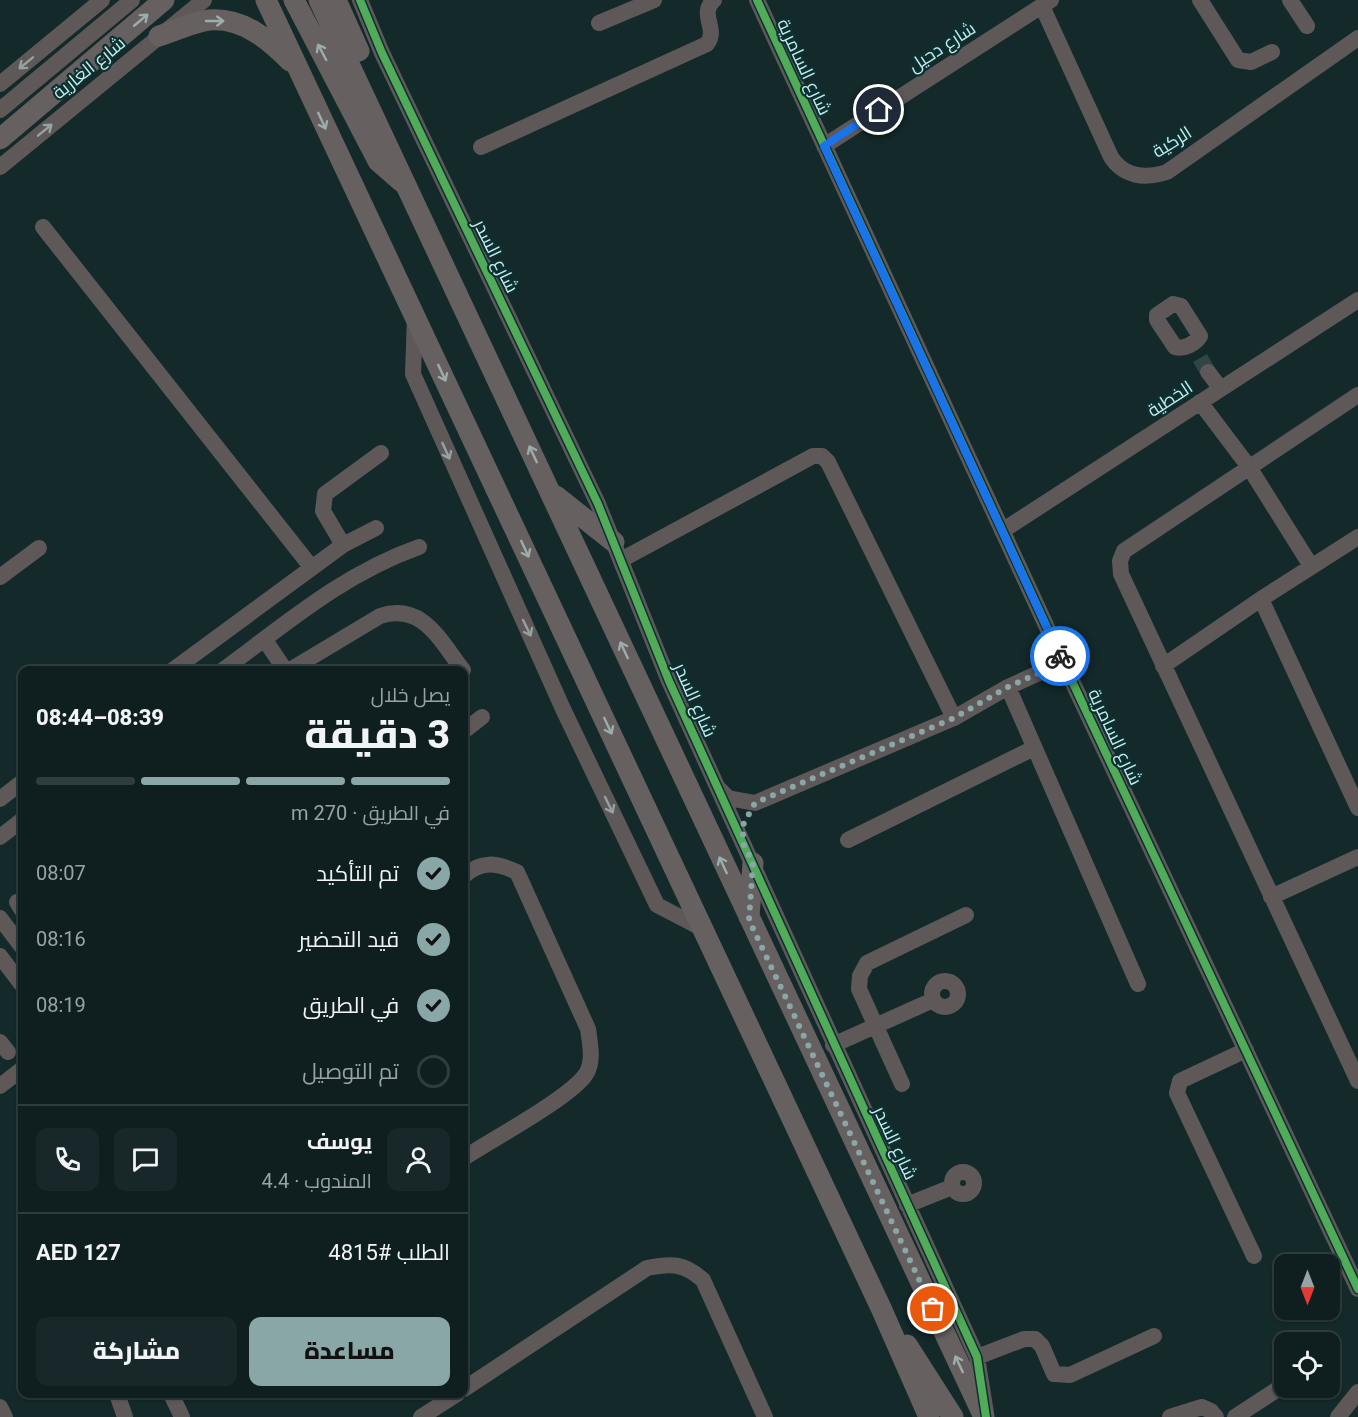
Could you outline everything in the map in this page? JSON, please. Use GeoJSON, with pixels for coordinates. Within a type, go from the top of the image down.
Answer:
{"type":"FeatureCollection","features":[{"type":"Feature","properties":{"kind":"main road"},"geometry":{"type":"LineString","coordinates":[[0,139],[164,0]]}},
{"type":"Feature","properties":{"kind":"main road"},"geometry":{"type":"LineString","coordinates":[[266,0],[881,1308],[929,1417]]}},
{"type":"Feature","properties":{"kind":"main road"},"geometry":{"type":"LineString","coordinates":[[294,0],[378,160],[409,188]]}},
{"type":"Feature","properties":{"kind":"main road","name":"شارع السدر"},"geometry":{"type":"LineString","coordinates":[[319,0],[409,188],[749,920],[985,1417]]}},
{"type":"Feature","properties":{"kind":"main road"},"geometry":{"type":"LineString","coordinates":[[336,0],[406,155],[409,188]]}},
{"type":"Feature","properties":{"kind":"main road"},"geometry":{"type":"LineString","coordinates":[[159,36],[208,20],[232,21],[257,32],[297,68]]}},
{"type":"Feature","properties":{"kind":"main road"},"geometry":{"type":"LineString","coordinates":[[549,490],[617,551]]}},
{"type":"Feature","properties":{"kind":"main road"},"geometry":{"type":"LineString","coordinates":[[749,920],[753,863]]}},
{"type":"Feature","properties":{"kind":"main road"},"geometry":{"type":"LineString","coordinates":[[881,1308],[928,1374],[953,1417]]}},
{"type":"Feature","properties":{"kind":"street"},"geometry":{"type":"LineString","coordinates":[[0,84],[102,0]]}},
{"type":"Feature","properties":{"kind":"street","name":"شارع الغارية"},"geometry":{"type":"LineString","coordinates":[[0,110],[132,0]]}},
{"type":"Feature","properties":{"kind":"street","name":"شارع الغارية"},"geometry":{"type":"LineString","coordinates":[[0,167],[204,0]]}},
{"type":"Feature","properties":{"kind":"street","name":"شارع السدر"},"geometry":{"type":"LineString","coordinates":[[360,0],[382,53],[598,504],[669,681],[977,1357],[985,1417]]}},
{"type":"Feature","properties":{"kind":"street"},"geometry":{"type":"LineString","coordinates":[[599,23],[654,0]]}},
{"type":"Feature","properties":{"kind":"street","name":"شارع السامرية"},"geometry":{"type":"LineString","coordinates":[[757,0],[1063,662],[1358,1289]]}},
{"type":"Feature","properties":{"kind":"street"},"geometry":{"type":"LineString","coordinates":[[1200,0],[1238,60],[1251,62],[1272,52]]}},
{"type":"Feature","properties":{"kind":"street"},"geometry":{"type":"LineString","coordinates":[[1290,0],[1307,26]]}},
{"type":"Feature","properties":{"kind":"street"},"geometry":{"type":"LineString","coordinates":[[481,147],[707,44],[712,38],[713,31],[706,12],[708,2]]}},
{"type":"Feature","properties":{"kind":"street","name":"شارع دحيل"},"geometry":{"type":"LineString","coordinates":[[824,146],[1047,3]]}},
{"type":"Feature","properties":{"kind":"street","name":"الركية"},"geometry":{"type":"LineString","coordinates":[[1047,3],[1111,157],[1117,166],[1140,176],[1153,176],[1167,172],[1358,38]]}},
{"type":"Feature","properties":{"kind":"street"},"geometry":{"type":"LineString","coordinates":[[51,42],[86,38]]}},
{"type":"Feature","properties":{"kind":"street"},"geometry":{"type":"LineString","coordinates":[[43,227],[312,568]]}},
{"type":"Feature","properties":{"kind":"street","name":"الخطية"},"geometry":{"type":"LineString","coordinates":[[1002,531],[1358,300]]}},
{"type":"Feature","properties":{"kind":"street"},"geometry":{"type":"LineString","coordinates":[[415,316],[413,374],[498,567],[543,661],[562,709],[657,905],[703,929]]}},
{"type":"Feature","properties":{"kind":"street"},"geometry":{"type":"LineString","coordinates":[[1200,358],[1221,389]]}},
{"type":"Feature","properties":{"kind":"street"},"geometry":{"type":"LineString","coordinates":[[1358,395],[1124,551],[1120,561],[1120,574],[1358,1081]]}},
{"type":"Feature","properties":{"kind":"street"},"geometry":{"type":"LineString","coordinates":[[1200,402],[1249,467],[1311,566]]}},
{"type":"Feature","properties":{"kind":"street"},"geometry":{"type":"LineString","coordinates":[[343,545],[323,511],[325,494],[381,453]]}},
{"type":"Feature","properties":{"kind":"street"},"geometry":{"type":"LineString","coordinates":[[617,551],[813,456],[822,456],[828,462],[954,718]]}},
{"type":"Feature","properties":{"kind":"street"},"geometry":{"type":"LineString","coordinates":[[178,666],[343,545],[376,528]]}},
{"type":"Feature","properties":{"kind":"street"},"geometry":{"type":"LineString","coordinates":[[1163,666],[1261,599],[1358,537]]}},
{"type":"Feature","properties":{"kind":"street"},"geometry":{"type":"LineString","coordinates":[[229,666],[338,585],[381,562],[419,547]]}},
{"type":"Feature","properties":{"kind":"street"},"geometry":{"type":"LineString","coordinates":[[1,575],[39,548]]}},
{"type":"Feature","properties":{"kind":"street"},"geometry":{"type":"LineString","coordinates":[[1261,599],[1358,808]]}},
{"type":"Feature","properties":{"kind":"street"},"geometry":{"type":"LineString","coordinates":[[294,666],[380,616],[392,612],[405,612],[417,616],[427,624],[460,666]]}},
{"type":"Feature","properties":{"kind":"street"},"geometry":{"type":"LineString","coordinates":[[265,640],[284,666]]}},
{"type":"Feature","properties":{"kind":"street"},"geometry":{"type":"LineString","coordinates":[[719,789],[728,798],[755,803],[954,718],[1008,687],[1063,662]]}},
{"type":"Feature","properties":{"kind":"street"},"geometry":{"type":"LineString","coordinates":[[1008,687],[1138,984]]}},
{"type":"Feature","properties":{"kind":"street"},"geometry":{"type":"LineString","coordinates":[[468,728],[482,717]]}},
{"type":"Feature","properties":{"kind":"street"},"geometry":{"type":"LineString","coordinates":[[848,840],[1034,748]]}},
{"type":"Feature","properties":{"kind":"street"},"geometry":{"type":"LineString","coordinates":[[0,799],[18,785]]}},
{"type":"Feature","properties":{"kind":"street"},"geometry":{"type":"LineString","coordinates":[[743,843],[743,825],[755,803]]}},
{"type":"Feature","properties":{"kind":"street"},"geometry":{"type":"LineString","coordinates":[[0,837],[18,823]]}},
{"type":"Feature","properties":{"kind":"street"},"geometry":{"type":"LineString","coordinates":[[1271,897],[1358,857]]}},
{"type":"Feature","properties":{"kind":"street"},"geometry":{"type":"LineString","coordinates":[[468,873],[497,863],[516,872],[588,1029],[591,1052],[587,1073],[570,1090],[468,1155]]}},
{"type":"Feature","properties":{"kind":"street"},"geometry":{"type":"LineString","coordinates":[[902,1084],[859,989],[860,976],[867,963],[966,915]]}},
{"type":"Feature","properties":{"kind":"street"},"geometry":{"type":"LineString","coordinates":[[0,918],[18,942]]}},
{"type":"Feature","properties":{"kind":"street"},"geometry":{"type":"LineString","coordinates":[[0,956],[18,980]]}},
{"type":"Feature","properties":{"kind":"street"},"geometry":{"type":"LineString","coordinates":[[833,1045],[933,1000]]}},
{"type":"Feature","properties":{"kind":"street"},"geometry":{"type":"LineString","coordinates":[[1246,1050],[1180,1081],[1177,1093],[1254,1256]]}},
{"type":"Feature","properties":{"kind":"street"},"geometry":{"type":"LineString","coordinates":[[0,1086],[18,1077]]}},
{"type":"Feature","properties":{"kind":"street"},"geometry":{"type":"LineString","coordinates":[[907,1205],[952,1187]]}},
{"type":"Feature","properties":{"kind":"street"},"geometry":{"type":"LineString","coordinates":[[468,1386],[647,1268],[669,1263],[689,1268],[703,1280],[765,1417]]}},
{"type":"Feature","properties":{"kind":"street"},"geometry":{"type":"LineString","coordinates":[[977,1357],[1024,1339],[1035,1339],[1041,1346],[1054,1374],[1062,1376],[1070,1375],[1154,1336]]}},
{"type":"Feature","properties":{"kind":"street"},"geometry":{"type":"LineString","coordinates":[[1235,1417],[1274,1392]]}},
{"type":"Feature","properties":{"kind":"street"},"geometry":{"type":"LineString","coordinates":[[1338,1417],[1358,1392]]}},
{"type":"Feature","properties":{"kind":"street"},"geometry":{"type":"LineString","coordinates":[[120,1398],[125,1417]]}},
{"type":"Feature","properties":{"kind":"street"},"geometry":{"type":"LineString","coordinates":[[173,1398],[182,1417]]}},
{"type":"Feature","properties":{"kind":"street"},"geometry":{"type":"LineString","coordinates":[[421,1417],[451,1398]]}},
{"type":"Feature","properties":{"kind":"street"},"geometry":{"type":"LineString","coordinates":[[0,1407],[5,1417]]}},
{"type":"Feature","properties":{"kind":"street"},"geometry":{"type":"LineString","coordinates":[[1170,1417],[1202,1407],[1211,1411],[1216,1417]]}},
{"type":"Feature","properties":{"kind":"street"},"geometry":{"type":"LineString","coordinates":[[1348,1417],[1358,1410]]}},
{"type":"Feature","properties":{"kind":"tunnel"},"geometry":{"type":"LineString","coordinates":[[1200,358],[1208,372]]}},
{"type":"Feature","properties":{"kind":"cycle path"},"geometry":{"type":"LineString","coordinates":[[360,0],[382,53],[598,504],[669,681],[977,1357],[986,1417]]}},
{"type":"Feature","properties":{"kind":"cycle path"},"geometry":{"type":"LineString","coordinates":[[757,0],[1063,662],[1358,1289]]}},
{"type":"Feature","properties":{"kind":"way so far"},"geometry":{"type":"LineString","coordinates":[[933,1309],[749,920],[753,863],[743,843],[743,825],[755,803],[954,718],[1008,687],[1063,662],[1060,656]]}},
{"type":"Feature","properties":{"kind":"route"},"geometry":{"type":"LineString","coordinates":[[879,110],[824,146],[1060,656]]}}]}
